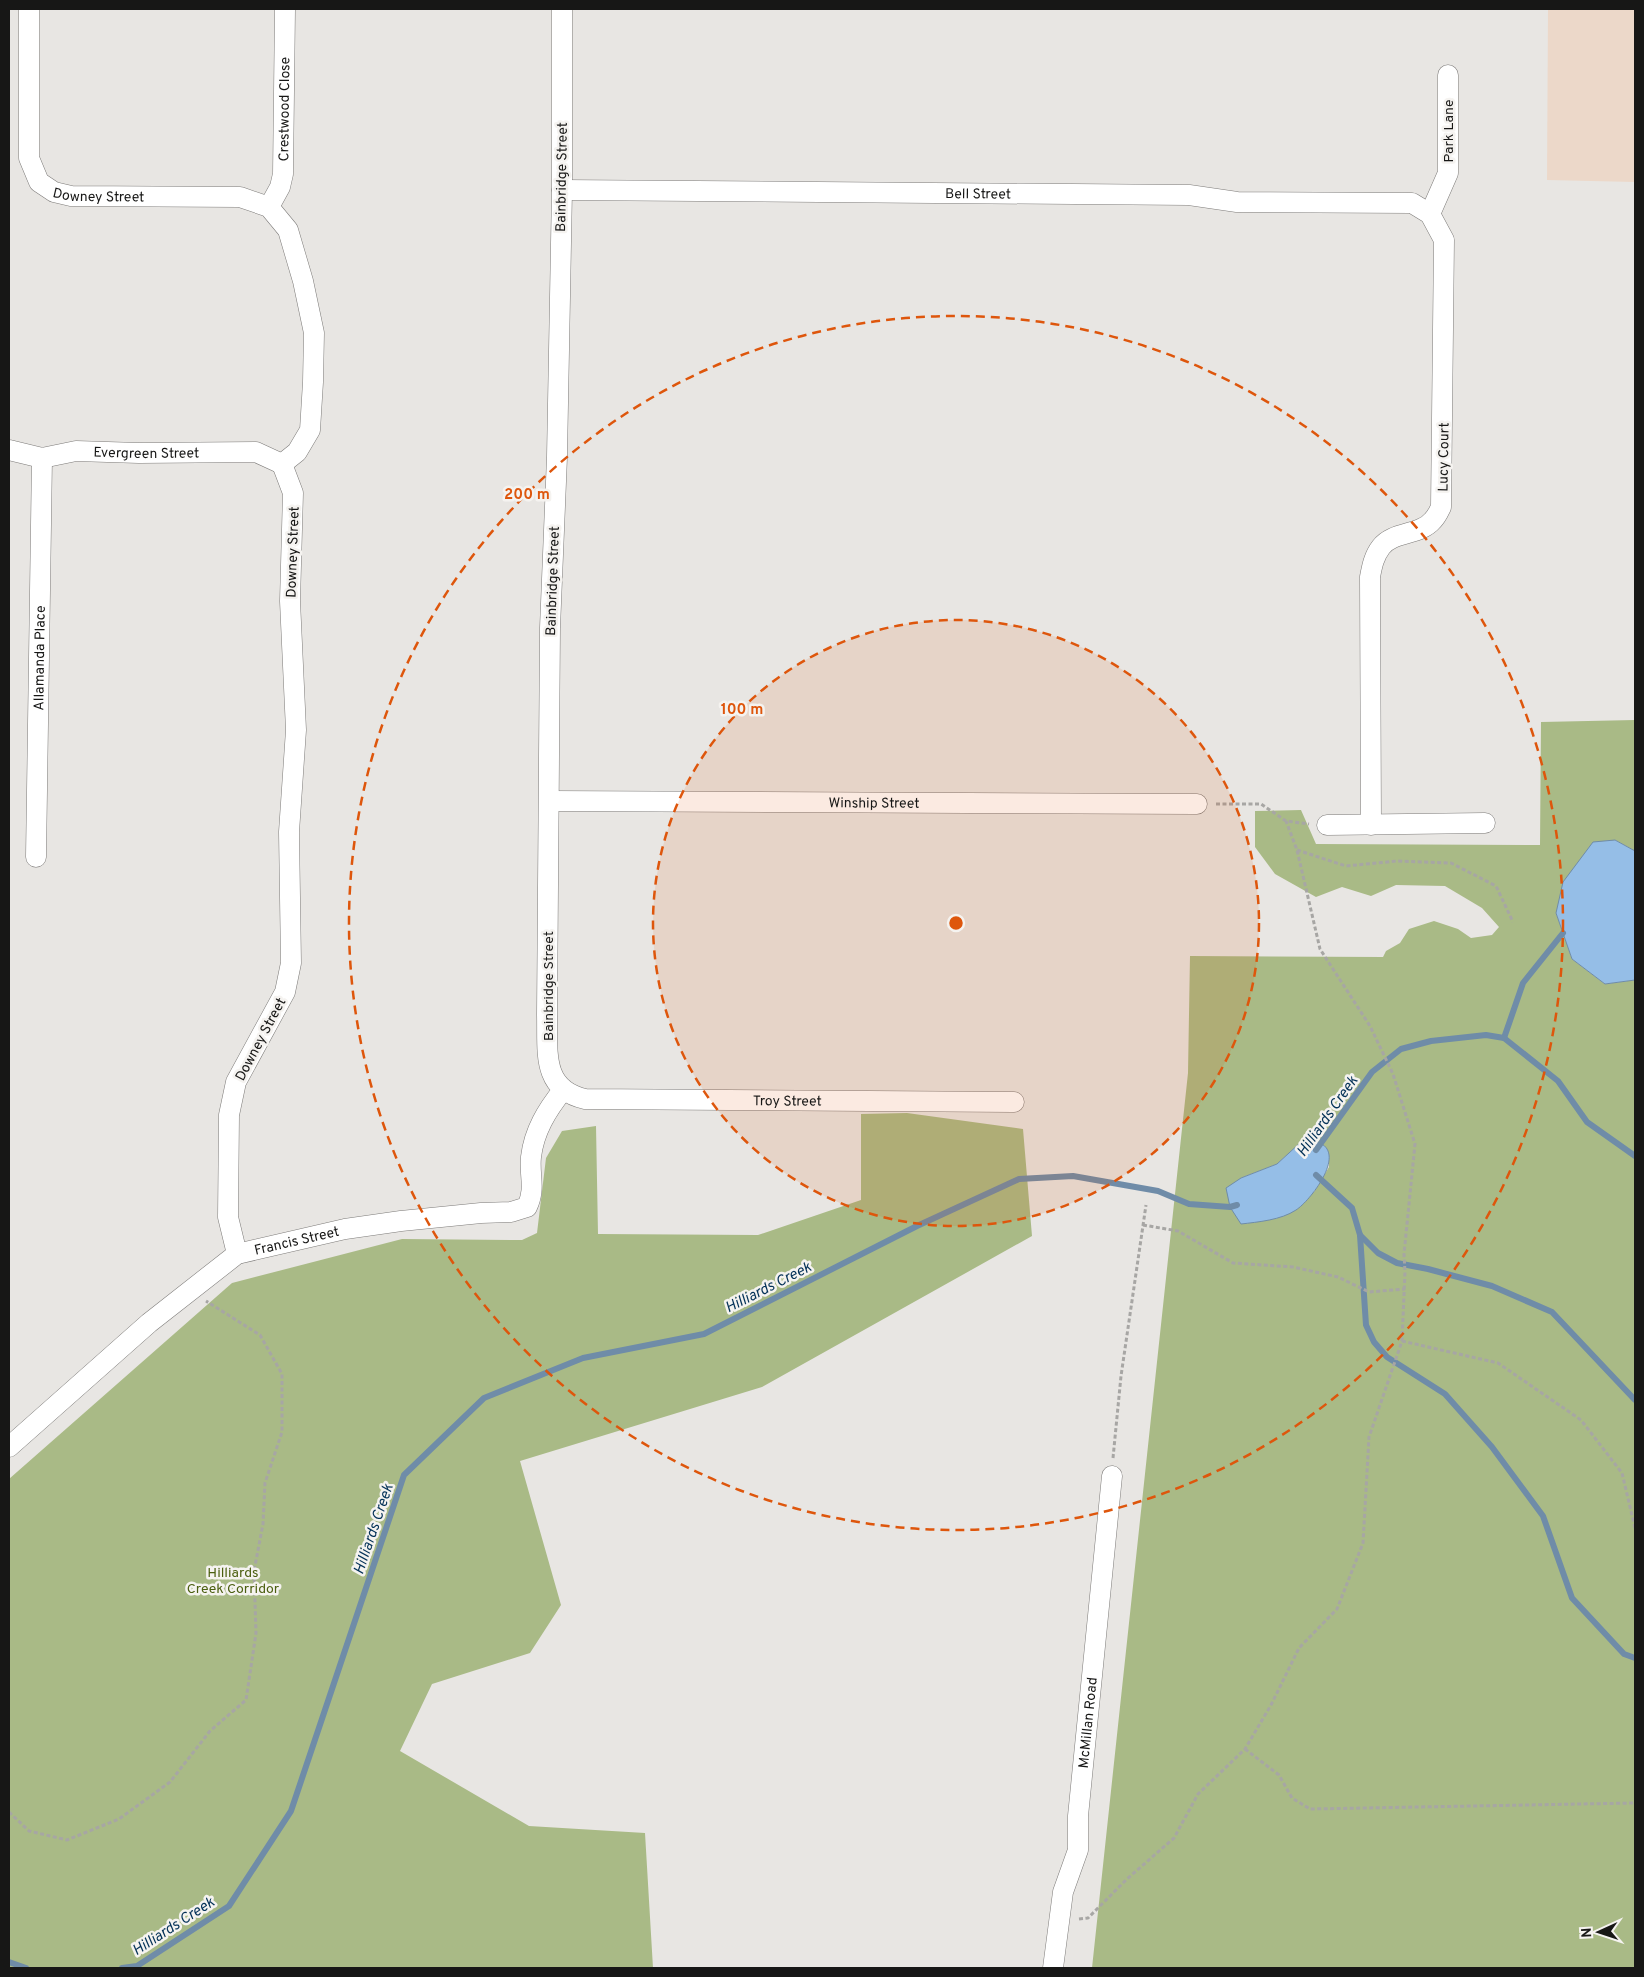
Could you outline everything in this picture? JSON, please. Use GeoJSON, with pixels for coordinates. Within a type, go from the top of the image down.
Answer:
{"type":"FeatureCollection","features":[{"type":"Feature","properties":{"kind":"street","name":"Downey Street"},"geometry":{"type":"LineString","coordinates":[[29,9],[29,158],[39,182],[54,192],[70,196],[240,197],[269,207]]}},
{"type":"Feature","properties":{"kind":"street","name":"Crestwood Close"},"geometry":{"type":"LineString","coordinates":[[269,207],[280,187],[283,174],[285,9]]}},
{"type":"Feature","properties":{"kind":"street","name":"Bainbridge Street"},"geometry":{"type":"LineString","coordinates":[[562,9],[562,190],[557,457],[550,628],[548,1058],[552,1075],[563,1090]]}},
{"type":"Feature","properties":{"kind":"street","name":"Park Lane"},"geometry":{"type":"LineString","coordinates":[[1430,214],[1448,173],[1448,75]]}},
{"type":"Feature","properties":{"kind":"street","name":"Bell Street"},"geometry":{"type":"LineString","coordinates":[[562,190],[1189,195],[1237,202],[1412,204],[1430,214]]}},
{"type":"Feature","properties":{"kind":"street"},"geometry":{"type":"LineString","coordinates":[[269,207],[288,230],[303,280],[314,333],[310,430],[297,452],[282,464]]}},
{"type":"Feature","properties":{"kind":"street","name":"Lucy Court"},"geometry":{"type":"LineString","coordinates":[[1370,824],[1370,577],[1374,559],[1382,545],[1396,537],[1418,530],[1433,521],[1441,507],[1444,240],[1430,214]]}},
{"type":"Feature","properties":{"kind":"street","name":"Evergreen Street"},"geometry":{"type":"LineString","coordinates":[[9,450],[42,458],[76,451],[138,453],[256,452],[282,464]]}},
{"type":"Feature","properties":{"kind":"street","name":"Allamanda Place"},"geometry":{"type":"LineString","coordinates":[[36,857],[42,458]]}},
{"type":"Feature","properties":{"kind":"street","name":"Downey Street"},"geometry":{"type":"LineString","coordinates":[[237,1254],[228,1217],[229,1115],[236,1082],[285,992],[291,963],[289,832],[296,730],[290,601],[294,493],[282,464]]}},
{"type":"Feature","properties":{"kind":"street","name":"Winship Street"},"geometry":{"type":"LineString","coordinates":[[550,801],[1197,804]]}},
{"type":"Feature","properties":{"kind":"street"},"geometry":{"type":"LineString","coordinates":[[1327,825],[1484,823]]}},
{"type":"Feature","properties":{"kind":"street","name":"Francis Street"},"geometry":{"type":"LineString","coordinates":[[9,1447],[187,1292],[237,1254],[345,1229],[401,1221],[511,1212],[527,1207],[532,1196],[531,1157],[538,1128],[563,1090]]}},
{"type":"Feature","properties":{"kind":"street","name":"Troy Street"},"geometry":{"type":"LineString","coordinates":[[563,1090],[573,1096],[604,1100],[1014,1102]]}},
{"type":"Feature","properties":{"kind":"street","name":"McMillan Road"},"geometry":{"type":"LineString","coordinates":[[1053,1968],[1063,1892],[1078,1850],[1079,1806],[1112,1476]]}},
{"type":"Feature","properties":{"kind":"path"},"geometry":{"type":"LineString","coordinates":[[1058,1922],[1088,1918],[1127,1879],[1174,1838],[1198,1794],[1245,1749],[1271,1705],[1298,1648],[1337,1609],[1363,1543],[1369,1437],[1402,1341],[1405,1289],[1404,1254],[1415,1144],[1393,1074],[1370,1026],[1320,949],[1298,850],[1286,822],[1261,804],[1197,804]]}},
{"type":"Feature","properties":{"kind":"path"},"geometry":{"type":"LineString","coordinates":[[1286,822],[1327,825]]}},
{"type":"Feature","properties":{"kind":"path"},"geometry":{"type":"LineString","coordinates":[[1298,850],[1346,866],[1397,861],[1451,863],[1496,886],[1513,922]]}},
{"type":"Feature","properties":{"kind":"path"},"geometry":{"type":"LineString","coordinates":[[1112,1476],[1121,1376],[1146,1205]]}},
{"type":"Feature","properties":{"kind":"path"},"geometry":{"type":"LineString","coordinates":[[1143,1225],[1178,1231],[1233,1263],[1293,1267],[1338,1277],[1369,1292],[1405,1289]]}},
{"type":"Feature","properties":{"kind":"path"},"geometry":{"type":"LineString","coordinates":[[9,1812],[29,1832],[67,1840],[118,1819],[170,1782],[210,1731],[246,1700],[256,1633],[254,1571],[263,1524],[265,1483],[282,1432],[282,1374],[260,1335],[214,1305],[187,1292]]}},
{"type":"Feature","properties":{"kind":"path"},"geometry":{"type":"LineString","coordinates":[[1402,1341],[1498,1363],[1582,1420],[1622,1473],[1635,1528]]}},
{"type":"Feature","properties":{"kind":"path"},"geometry":{"type":"LineString","coordinates":[[1245,1749],[1279,1775],[1292,1798],[1310,1809],[1635,1803]]}},
{"type":"Feature","properties":{"kind":"shaded area"},"geometry":{"type":"Polygon","coordinates":[[[1548,9],[1635,9],[1635,182],[1547,180],[1548,9]]]}},
{"type":"Feature","properties":{"kind":"green space"},"geometry":{"type":"Polygon","coordinates":[[[1635,720],[1635,851],[1615,840],[1556,913],[1572,959],[1605,984],[1635,980],[1635,1968],[1092,1968],[1188,1073],[1190,956],[1383,957],[1386,951],[1400,943],[1409,929],[1434,921],[1458,929],[1471,938],[1492,935],[1499,927],[1482,908],[1445,886],[1396,885],[1371,896],[1342,887],[1316,897],[1275,874],[1255,847],[1255,811],[1301,810],[1316,844],[1540,845],[1541,722],[1635,720]],[[1301,1142],[1277,1164],[1241,1178],[1314,1192],[1329,1167],[1328,1151],[1301,1142]]]}},
{"type":"Feature","properties":{"kind":"green space","name":"Hilliards Creek Corridor"},"geometry":{"type":"Polygon","coordinates":[[[907,1113],[1023,1129],[1032,1236],[762,1387],[520,1461],[561,1605],[530,1653],[432,1684],[400,1751],[529,1826],[645,1833],[653,1968],[9,1968],[9,1479],[232,1283],[402,1239],[522,1240],[537,1233],[546,1158],[562,1131],[596,1126],[598,1234],[758,1235],[861,1200],[861,1114],[907,1113]]]}},
{"type":"Feature","properties":{"kind":"water"},"geometry":{"type":"Polygon","coordinates":[[[1615,840],[1635,851],[1635,980],[1605,984],[1572,959],[1556,913],[1563,882],[1593,842],[1615,840]]]}},
{"type":"Feature","properties":{"kind":"water"},"geometry":{"type":"Polygon","coordinates":[[[1301,1142],[1318,1142],[1327,1149],[1329,1157],[1328,1167],[1317,1188],[1302,1205],[1290,1213],[1269,1220],[1241,1224],[1230,1207],[1226,1188],[1241,1178],[1277,1164],[1301,1142]]]}},
{"type":"Feature","properties":{"kind":"waterway"},"geometry":{"type":"LineString","coordinates":[[1504,1038],[1523,983],[1563,933]]}},
{"type":"Feature","properties":{"kind":"waterway","name":"Hilliards Creek"},"geometry":{"type":"LineString","coordinates":[[1316,1150],[1372,1072],[1401,1049],[1431,1041],[1486,1035],[1504,1038],[1558,1081],[1587,1122],[1635,1156]]}},
{"type":"Feature","properties":{"kind":"waterway"},"geometry":{"type":"LineString","coordinates":[[1316,1175],[1352,1208],[1360,1235],[1378,1253],[1397,1263],[1492,1286],[1552,1312],[1635,1400]]}},
{"type":"Feature","properties":{"kind":"waterway","name":"Hilliards Creek"},"geometry":{"type":"LineString","coordinates":[[122,1968],[137,1966],[229,1906],[291,1811],[404,1475],[484,1398],[583,1358],[704,1334],[917,1226],[1019,1179],[1073,1176],[1158,1191],[1189,1204],[1230,1207],[1237,1205]]}},
{"type":"Feature","properties":{"kind":"waterway"},"geometry":{"type":"LineString","coordinates":[[1360,1235],[1366,1325],[1374,1342],[1387,1357],[1445,1394],[1492,1447],[1543,1516],[1572,1598],[1624,1654],[1635,1658]]}},
{"type":"Feature","properties":{"kind":"waterway","name":"Hilliards Creek"},"geometry":{"type":"LineString","coordinates":[[9,1962],[26,1968]]}}]}
